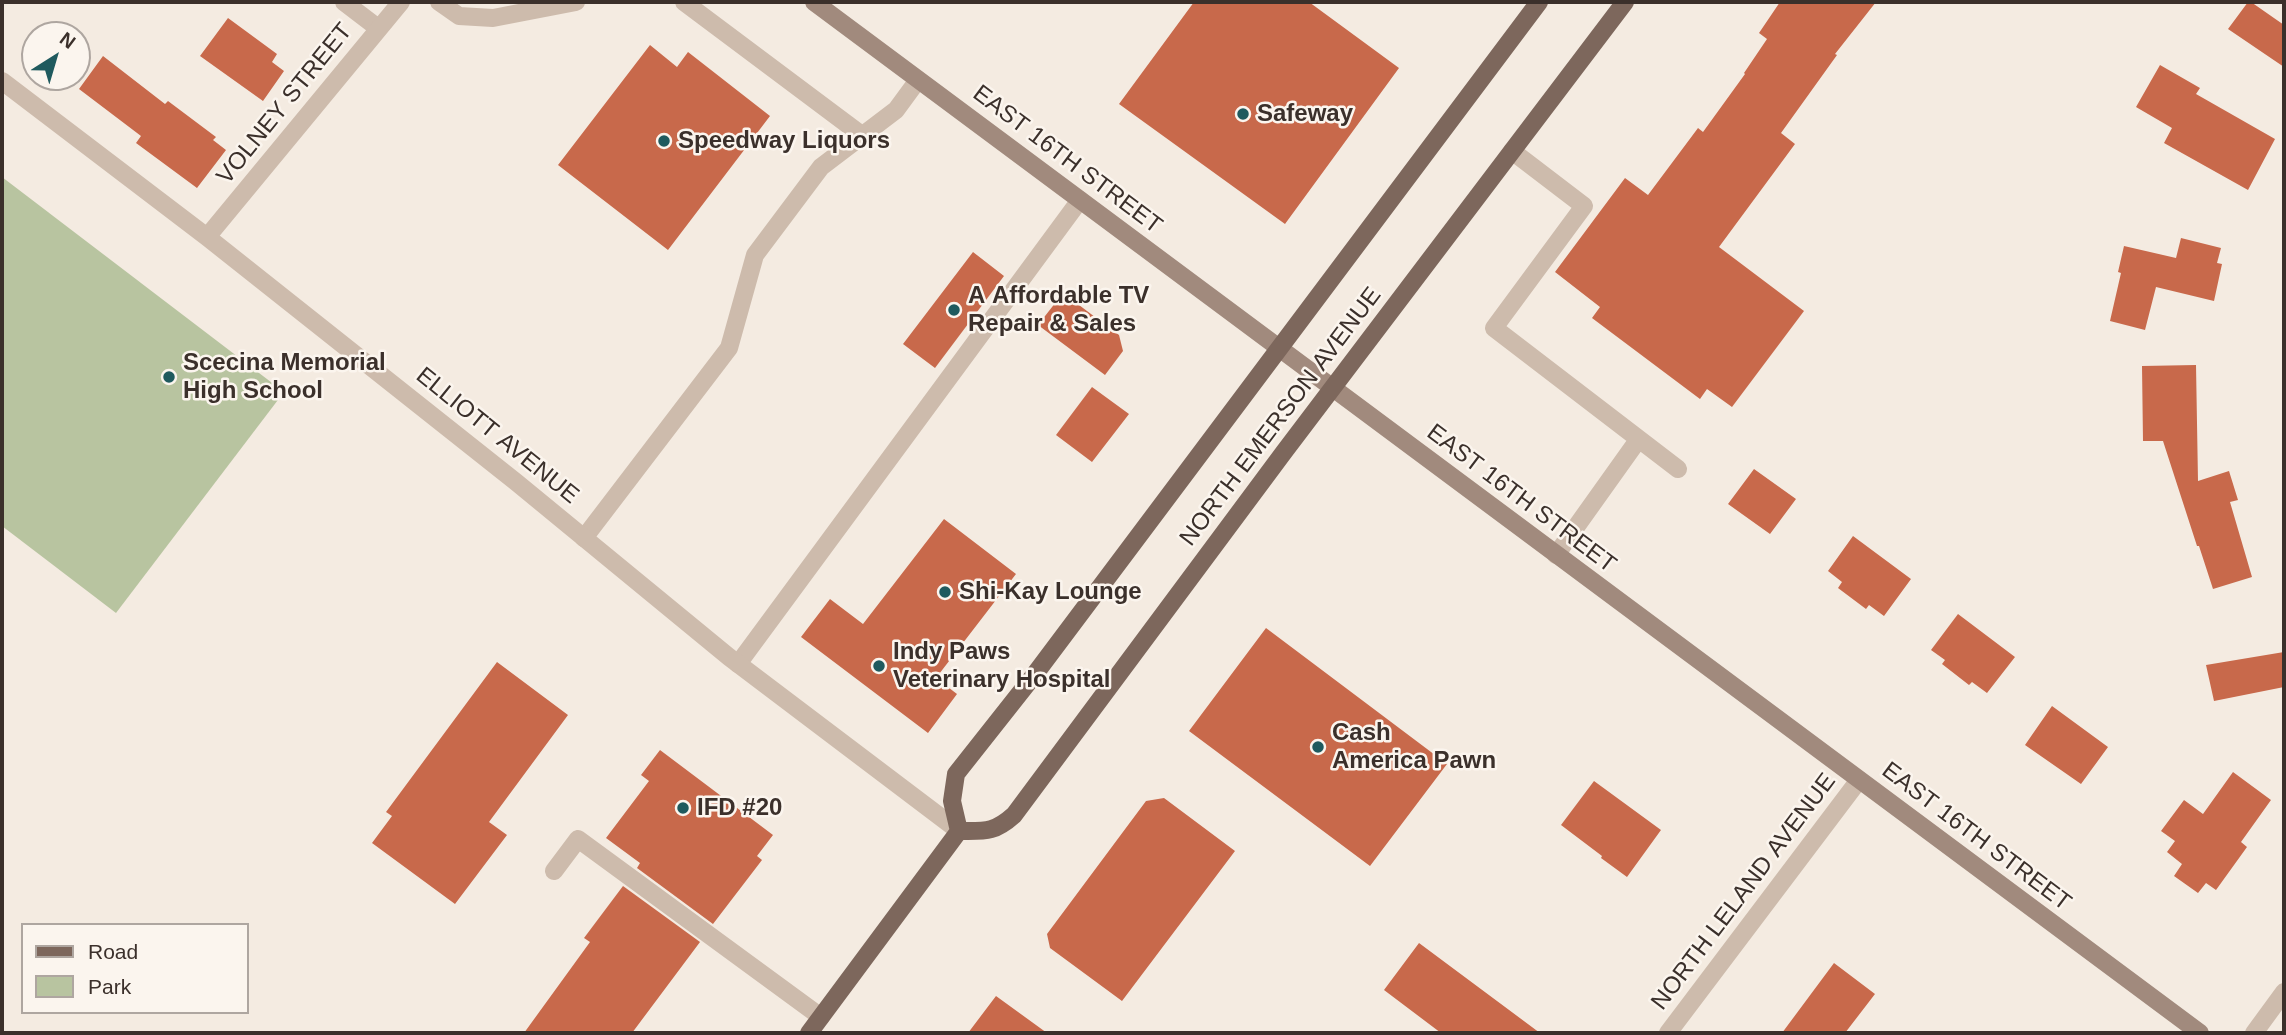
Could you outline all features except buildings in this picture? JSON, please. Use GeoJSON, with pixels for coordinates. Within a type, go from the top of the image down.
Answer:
{"type":"FeatureCollection","features":[{"type":"Feature","properties":{"kind":"main road","name":"EAST 16TH STREET"},"geometry":{"type":"LineString","coordinates":[[814,2],[2200,1033]]}},
{"type":"Feature","properties":{"kind":"main road","name":"NORTH EMERSON AVENUE"},"geometry":{"type":"LineString","coordinates":[[1539,2],[1035,674],[956,774],[952,801],[960,831],[989,831],[1001,827],[1014,815],[1625,2]]}},
{"type":"Feature","properties":{"kind":"main road"},"geometry":{"type":"LineString","coordinates":[[808,1033],[960,831]]}},
{"type":"Feature","properties":{"kind":"street"},"geometry":{"type":"LineString","coordinates":[[344,2],[378,28]]}},
{"type":"Feature","properties":{"kind":"street","name":"VOLNEY STREET"},"geometry":{"type":"LineString","coordinates":[[207,237],[401,2]]}},
{"type":"Feature","properties":{"kind":"street"},"geometry":{"type":"LineString","coordinates":[[439,2],[459,16],[493,18],[576,2]]}},
{"type":"Feature","properties":{"kind":"street"},"geometry":{"type":"LineString","coordinates":[[684,2],[863,136]]}},
{"type":"Feature","properties":{"kind":"street"},"geometry":{"type":"LineString","coordinates":[[584,538],[729,348],[755,255],[821,167],[896,110],[918,80]]}},
{"type":"Feature","properties":{"kind":"street","name":"ELLIOTT AVENUE"},"geometry":{"type":"LineString","coordinates":[[2,81],[207,237],[738,664],[960,831]]}},
{"type":"Feature","properties":{"kind":"street"},"geometry":{"type":"LineString","coordinates":[[1512,151],[1584,206],[1494,328],[1678,470]]}},
{"type":"Feature","properties":{"kind":"street"},"geometry":{"type":"LineString","coordinates":[[738,664],[1080,200]]}},
{"type":"Feature","properties":{"kind":"street"},"geometry":{"type":"LineString","coordinates":[[1556,555],[1638,440]]}},
{"type":"Feature","properties":{"kind":"street","name":"NORTH LELAND AVENUE"},"geometry":{"type":"LineString","coordinates":[[1668,1033],[1859,780]]}},
{"type":"Feature","properties":{"kind":"street"},"geometry":{"type":"LineString","coordinates":[[554,870],[578,839],[821,1017]]}},
{"type":"Feature","properties":{"kind":"street"},"geometry":{"type":"LineString","coordinates":[[2254,1033],[2284,992]]}},
{"type":"Feature","properties":{"kind":"green space"},"geometry":{"type":"Polygon","coordinates":[[[2,177],[284,392],[116,613],[2,526],[2,177]]]}},
{"type":"Feature","properties":{"kind":"place","name":"Safeway"},"geometry":{"type":"Point","coordinates":[1243,114]}},
{"type":"Feature","properties":{"kind":"place","name":"Speedway Liquors"},"geometry":{"type":"Point","coordinates":[664,141]}},
{"type":"Feature","properties":{"kind":"place","name":"A Affordable TV Repair & Sales"},"geometry":{"type":"Point","coordinates":[954,310]}},
{"type":"Feature","properties":{"kind":"place","name":"Scecina Memorial High School"},"geometry":{"type":"Point","coordinates":[169,377]}},
{"type":"Feature","properties":{"kind":"place","name":"Shi-Kay Lounge"},"geometry":{"type":"Point","coordinates":[945,592]}},
{"type":"Feature","properties":{"kind":"place","name":"Indy Paws Veterinary Hospital"},"geometry":{"type":"Point","coordinates":[879,666]}},
{"type":"Feature","properties":{"kind":"place","name":"Cash America Pawn"},"geometry":{"type":"Point","coordinates":[1318,747]}},
{"type":"Feature","properties":{"kind":"place","name":"IFD #20"},"geometry":{"type":"Point","coordinates":[683,808]}}]}
